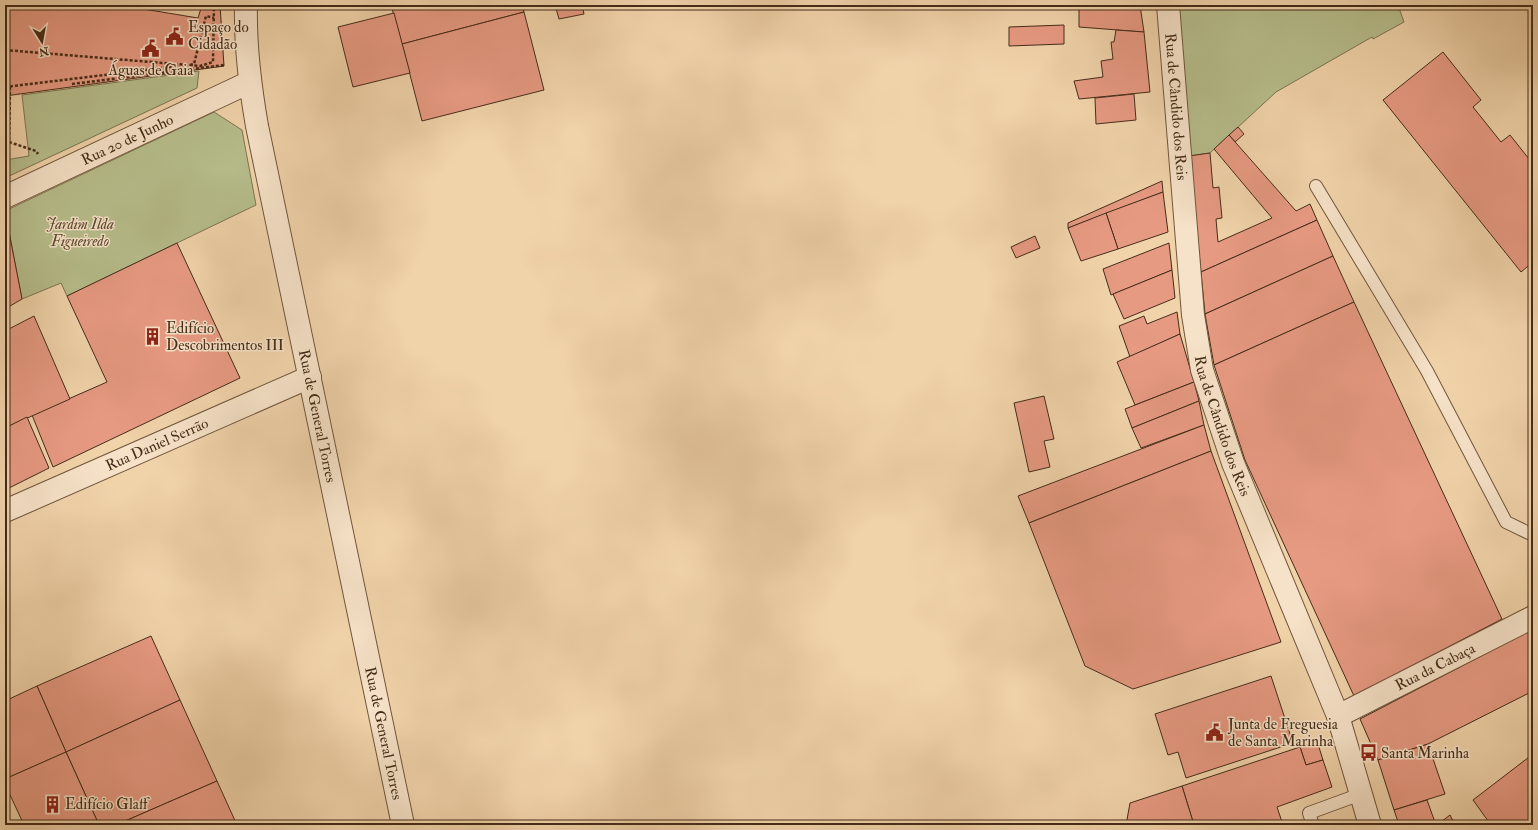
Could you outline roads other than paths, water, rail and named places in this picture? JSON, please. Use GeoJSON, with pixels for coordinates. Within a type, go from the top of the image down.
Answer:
{"type":"FeatureCollection","features":[{"type":"Feature","properties":{"kind":"street","name":"Rua de General Torres"},"geometry":{"type":"LineString","coordinates":[[246,5],[246,30],[250,82],[257,126],[403,825]]}},
{"type":"Feature","properties":{"kind":"street","name":"Rua de Cândido dos Reis"},"geometry":{"type":"LineString","coordinates":[[1168,5],[1193,315],[1202,370],[1233,462],[1338,716],[1370,825]]}},
{"type":"Feature","properties":{"kind":"street","name":"Rua 20 de Junho"},"geometry":{"type":"LineString","coordinates":[[5,197],[250,82]]}},
{"type":"Feature","properties":{"kind":"street","name":"Rua Daniel Serrão"},"geometry":{"type":"LineString","coordinates":[[5,511],[310,377]]}},
{"type":"Feature","properties":{"kind":"street","name":"Rua da Cabaça"},"geometry":{"type":"LineString","coordinates":[[1338,716],[1533,617]]}},
{"type":"Feature","properties":{"kind":"lane"},"geometry":{"type":"LineString","coordinates":[[1316,186],[1427,371],[1506,522],[1533,535]]}},
{"type":"Feature","properties":{"kind":"lane"},"geometry":{"type":"LineString","coordinates":[[1313,825],[1309,813],[1361,794]]}},
{"type":"Feature","properties":{"kind":"place","name":"Espaço do Cidadão"},"geometry":{"type":"Point","coordinates":[175,36]}},
{"type":"Feature","properties":{"kind":"place","name":"Águas de Gaia"},"geometry":{"type":"Point","coordinates":[151,49]}},
{"type":"Feature","properties":{"kind":"place","name":"Edifício Descobrimentos III"},"geometry":{"type":"Point","coordinates":[153,337]}},
{"type":"Feature","properties":{"kind":"place","name":"Junta de Freguesia de Santa Marinha"},"geometry":{"type":"Point","coordinates":[1215,733]}},
{"type":"Feature","properties":{"kind":"place","name":"Santa Marinha"},"geometry":{"type":"Point","coordinates":[1368,753]}},
{"type":"Feature","properties":{"kind":"place","name":"Edifício Glaff"},"geometry":{"type":"Point","coordinates":[52,804]}},
{"type":"Feature","properties":{"kind":"park label","name":"Jardim Ilda Figueiredo"},"geometry":{"type":"Point","coordinates":[80,232]}}]}
